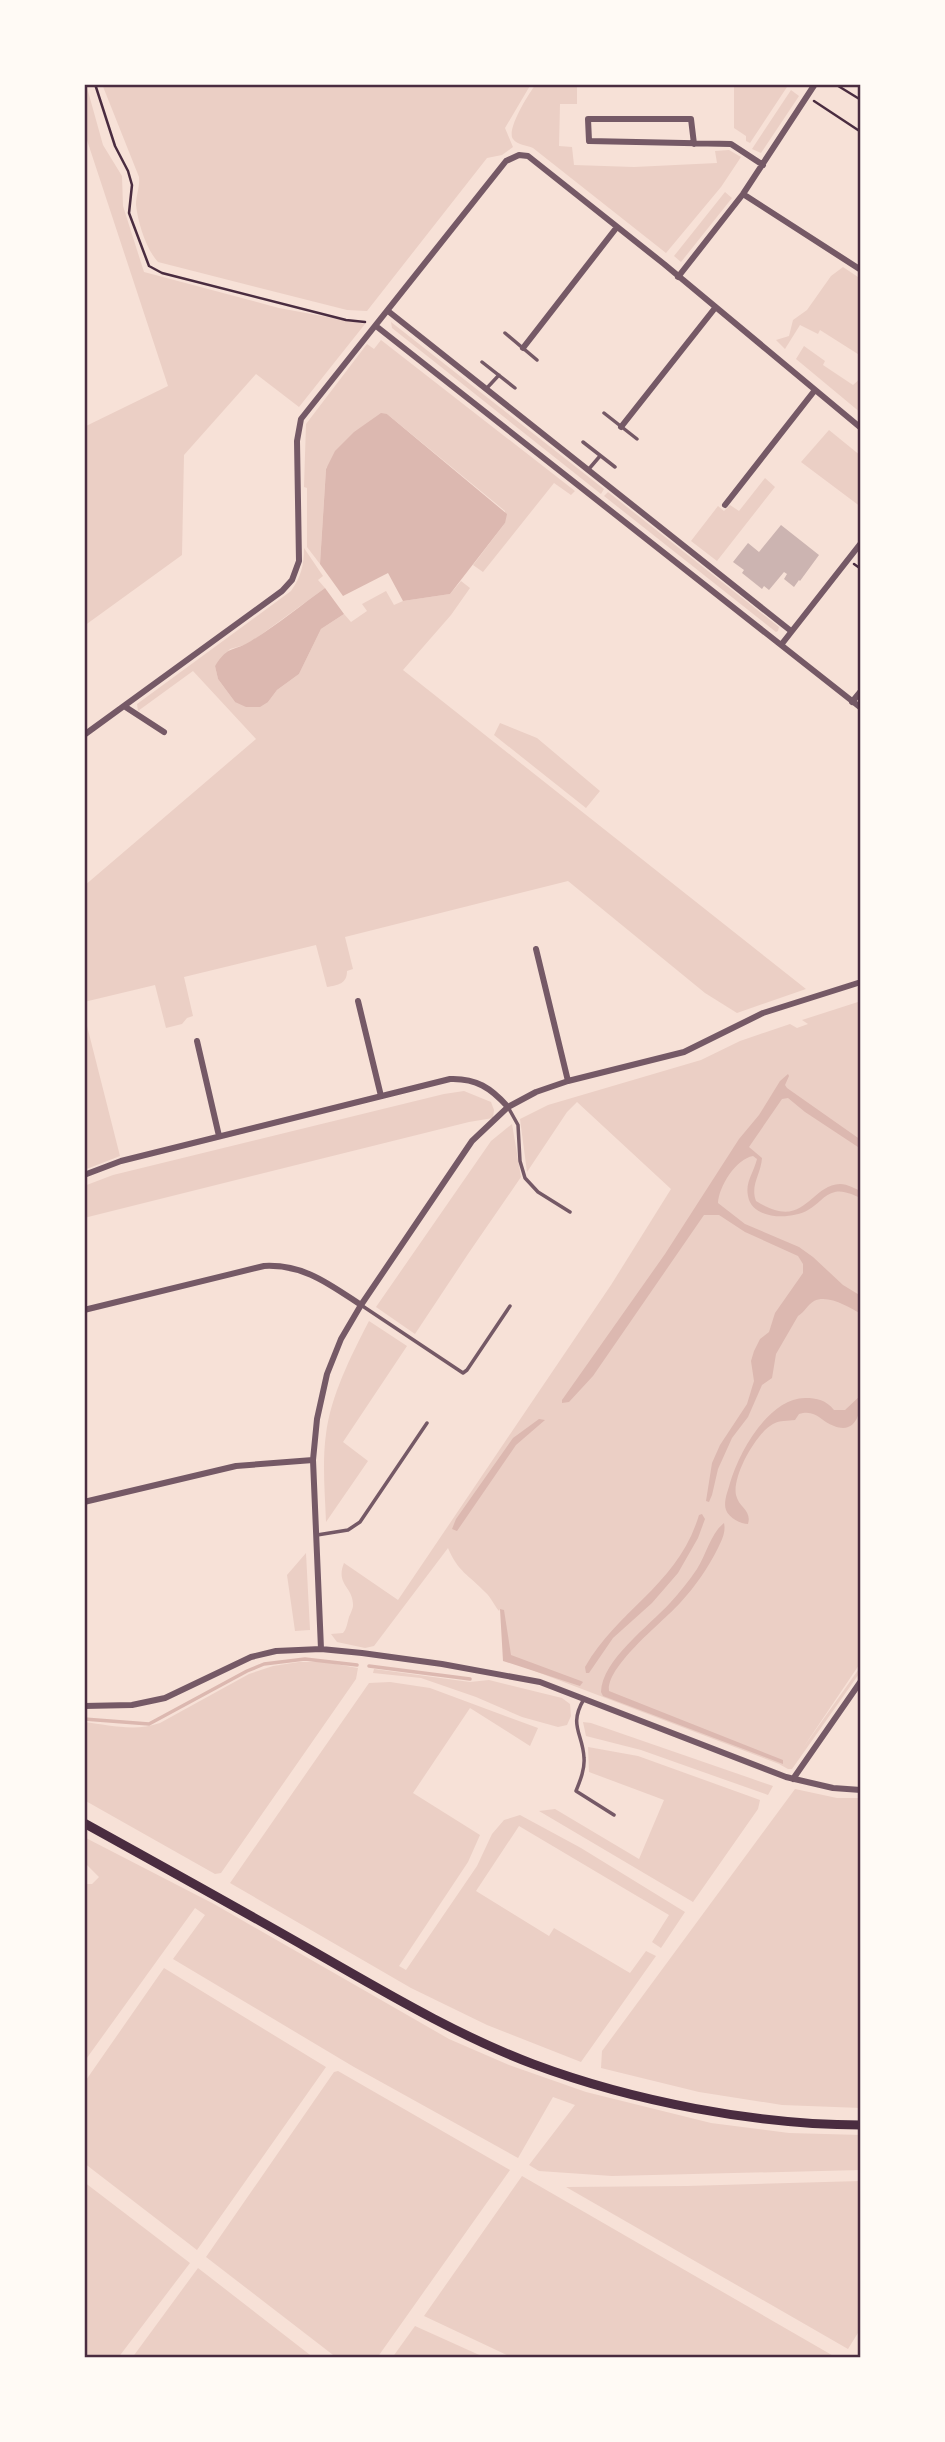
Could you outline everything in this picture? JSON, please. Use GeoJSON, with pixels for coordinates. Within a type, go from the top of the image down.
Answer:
{"type":"FeatureCollection","features":[{"type":"Feature","properties":{"kind":"main road"},"geometry":{"type":"LineString","coordinates":[[84,1823],[400,2001],[533,2064],[674,2105],[764,2119],[861,2125]]}},
{"type":"Feature","properties":{"kind":"street"},"geometry":{"type":"LineString","coordinates":[[678,277],[743,194],[815,84]]}},
{"type":"Feature","properties":{"kind":"street"},"geometry":{"type":"LineString","coordinates":[[694,144],[691,119],[588,119],[589,141],[694,144],[731,144],[763,165]]}},
{"type":"Feature","properties":{"kind":"street"},"geometry":{"type":"LineString","coordinates":[[84,735],[282,591],[292,580],[299,561],[297,441],[301,419],[506,161],[513,157],[528,156],[861,428]]}},
{"type":"Feature","properties":{"kind":"street"},"geometry":{"type":"LineString","coordinates":[[743,194],[861,270]]}},
{"type":"Feature","properties":{"kind":"street"},"geometry":{"type":"LineString","coordinates":[[523,348],[617,228]]}},
{"type":"Feature","properties":{"kind":"street"},"geometry":{"type":"LineString","coordinates":[[621,427],[715,308]]}},
{"type":"Feature","properties":{"kind":"street"},"geometry":{"type":"LineString","coordinates":[[388,311],[791,631]]}},
{"type":"Feature","properties":{"kind":"street"},"geometry":{"type":"LineString","coordinates":[[376,326],[861,708]]}},
{"type":"Feature","properties":{"kind":"street"},"geometry":{"type":"LineString","coordinates":[[724,505],[815,390]]}},
{"type":"Feature","properties":{"kind":"street"},"geometry":{"type":"LineString","coordinates":[[781,645],[861,543]]}},
{"type":"Feature","properties":{"kind":"street"},"geometry":{"type":"LineString","coordinates":[[852,702],[861,691]]}},
{"type":"Feature","properties":{"kind":"street"},"geometry":{"type":"LineString","coordinates":[[124,706],[164,732]]}},
{"type":"Feature","properties":{"kind":"street"},"geometry":{"type":"LineString","coordinates":[[536,949],[568,1081]]}},
{"type":"Feature","properties":{"kind":"street"},"geometry":{"type":"LineString","coordinates":[[321,1649],[313,1460],[317,1419],[327,1374],[341,1339],[361,1305],[472,1141],[508,1107],[536,1092],[568,1081],[684,1052],[753,1017],[861,982]]}},
{"type":"Feature","properties":{"kind":"street"},"geometry":{"type":"LineString","coordinates":[[358,1001],[382,1096]]}},
{"type":"Feature","properties":{"kind":"street"},"geometry":{"type":"LineString","coordinates":[[197,1041],[219,1136]]}},
{"type":"Feature","properties":{"kind":"street"},"geometry":{"type":"LineString","coordinates":[[84,1175],[121,1161],[450,1079],[464,1079],[485,1086],[508,1107]]}},
{"type":"Feature","properties":{"kind":"street"},"geometry":{"type":"LineString","coordinates":[[84,1310],[264,1266],[281,1265],[298,1268],[319,1278],[361,1305]]}},
{"type":"Feature","properties":{"kind":"street"},"geometry":{"type":"LineString","coordinates":[[84,1502],[236,1466],[313,1460]]}},
{"type":"Feature","properties":{"kind":"street"},"geometry":{"type":"LineString","coordinates":[[84,1706],[132,1705],[165,1698],[251,1657],[276,1651],[321,1649],[504,1674],[540,1682],[793,1779],[833,1788],[861,1790]]}},
{"type":"Feature","properties":{"kind":"street"},"geometry":{"type":"LineString","coordinates":[[793,1779],[861,1681]]}},
{"type":"Feature","properties":{"kind":"lane"},"geometry":{"type":"LineString","coordinates":[[505,333],[537,360]]}},
{"type":"Feature","properties":{"kind":"lane"},"geometry":{"type":"LineString","coordinates":[[482,362],[515,388]]}},
{"type":"Feature","properties":{"kind":"lane"},"geometry":{"type":"LineString","coordinates":[[486,390],[499,375]]}},
{"type":"Feature","properties":{"kind":"lane"},"geometry":{"type":"LineString","coordinates":[[604,413],[637,439]]}},
{"type":"Feature","properties":{"kind":"lane"},"geometry":{"type":"LineString","coordinates":[[583,442],[615,467]]}},
{"type":"Feature","properties":{"kind":"lane"},"geometry":{"type":"LineString","coordinates":[[588,470],[601,456]]}},
{"type":"Feature","properties":{"kind":"lane"},"geometry":{"type":"LineString","coordinates":[[508,1107],[518,1125],[520,1161],[526,1178],[538,1192],[570,1212]]}},
{"type":"Feature","properties":{"kind":"lane"},"geometry":{"type":"LineString","coordinates":[[361,1305],[463,1373],[510,1306]]}},
{"type":"Feature","properties":{"kind":"lane"},"geometry":{"type":"LineString","coordinates":[[317,1535],[348,1530],[359,1522],[426,1423]]}},
{"type":"Feature","properties":{"kind":"lane"},"geometry":{"type":"LineString","coordinates":[[584,1699],[577,1710],[575,1723],[584,1757],[582,1776],[576,1791],[614,1815]]}},
{"type":"Feature","properties":{"kind":"path"},"geometry":{"type":"LineString","coordinates":[[95,84],[115,146],[132,185],[129,213],[147,262],[153,269],[376,326]]}},
{"type":"Feature","properties":{"kind":"path"},"geometry":{"type":"LineString","coordinates":[[835,84],[861,100]]}},
{"type":"Feature","properties":{"kind":"path"},"geometry":{"type":"LineString","coordinates":[[807,97],[861,132]]}},
{"type":"Feature","properties":{"kind":"shaded area"},"geometry":{"type":"Polygon","coordinates":[[[84,84],[103,145],[122,176],[123,206],[144,272],[279,308],[365,324],[299,407],[256,374],[184,455],[182,555],[84,626],[84,427],[168,386],[84,131],[84,84]]]}},
{"type":"Feature","properties":{"kind":"shaded area"},"geometry":{"type":"Polygon","coordinates":[[[102,84],[531,84],[505,128],[513,147],[502,155],[487,158],[367,311],[347,310],[158,262],[146,243],[139,220],[136,205],[139,177],[102,84]]]}},
{"type":"Feature","properties":{"kind":"shaded area"},"geometry":{"type":"Polygon","coordinates":[[[536,84],[577,84],[577,104],[560,104],[559,146],[572,147],[574,165],[634,167],[717,163],[715,151],[729,150],[741,157],[721,187],[666,253],[533,148],[513,139],[515,120],[536,84]]]}},
{"type":"Feature","properties":{"kind":"shaded area"},"geometry":{"type":"Polygon","coordinates":[[[734,84],[782,84],[787,87],[750,143],[746,141],[746,136],[734,128],[734,84]]]}},
{"type":"Feature","properties":{"kind":"shaded area"},"geometry":{"type":"Polygon","coordinates":[[[791,90],[799,96],[761,153],[752,149],[791,90]]]}},
{"type":"Feature","properties":{"kind":"shaded area"},"geometry":{"type":"Polygon","coordinates":[[[725,192],[732,198],[681,262],[674,256],[725,192]]]}},
{"type":"Feature","properties":{"kind":"shaded area"},"geometry":{"type":"Polygon","coordinates":[[[843,267],[861,279],[861,356],[820,330],[818,334],[800,325],[785,349],[776,340],[789,336],[793,320],[807,310],[831,276],[843,267]]]}},
{"type":"Feature","properties":{"kind":"shaded area"},"geometry":{"type":"Polygon","coordinates":[[[391,322],[604,489],[601,494],[392,328],[391,322]]]}},
{"type":"Feature","properties":{"kind":"shaded area"},"geometry":{"type":"Polygon","coordinates":[[[381,340],[575,491],[571,495],[554,483],[483,572],[473,565],[505,523],[505,511],[387,414],[326,468],[320,564],[307,547],[307,488],[304,487],[306,424],[367,344],[374,349],[381,340]]]}},
{"type":"Feature","properties":{"kind":"shaded area"},"geometry":{"type":"Polygon","coordinates":[[[804,346],[825,361],[823,365],[853,385],[861,378],[861,413],[796,359],[804,346]]]}},
{"type":"Feature","properties":{"kind":"shaded area"},"geometry":{"type":"Polygon","coordinates":[[[381,413],[387,414],[507,514],[505,523],[450,594],[403,601],[388,573],[343,596],[320,564],[326,469],[335,451],[354,432],[381,413]]]}},
{"type":"Feature","properties":{"kind":"shaded area"},"geometry":{"type":"Polygon","coordinates":[[[829,430],[861,456],[861,507],[801,462],[829,430]]]}},
{"type":"Feature","properties":{"kind":"shaded area"},"geometry":{"type":"Polygon","coordinates":[[[765,478],[775,487],[717,561],[691,541],[718,506],[724,511],[730,505],[739,511],[765,478]]]}},
{"type":"Feature","properties":{"kind":"shaded area"},"geometry":{"type":"Polygon","coordinates":[[[608,492],[779,627],[778,631],[604,496],[608,492]]]}},
{"type":"Feature","properties":{"kind":"shaded area"},"geometry":{"type":"Polygon","coordinates":[[[304,548],[323,576],[318,580],[325,588],[248,644],[230,649],[215,666],[218,679],[235,702],[268,702],[277,690],[299,674],[321,629],[344,614],[351,622],[367,611],[362,604],[386,591],[394,605],[403,601],[450,594],[461,581],[470,588],[451,615],[403,670],[806,989],[737,1013],[705,993],[568,881],[345,937],[353,969],[347,971],[344,981],[327,987],[316,945],[184,977],[193,1016],[182,1024],[166,1028],[155,985],[84,1002],[84,886],[256,739],[193,671],[138,711],[137,704],[291,591],[301,571],[304,548]]]}},
{"type":"Feature","properties":{"kind":"shaded area"},"geometry":{"type":"Polygon","coordinates":[[[325,588],[344,614],[321,629],[299,674],[260,707],[246,707],[235,702],[218,679],[215,666],[220,659],[228,651],[261,635],[325,588]]]}},
{"type":"Feature","properties":{"kind":"shaded area"},"geometry":{"type":"Polygon","coordinates":[[[500,723],[537,738],[600,791],[586,808],[494,735],[500,723]]]}},
{"type":"Feature","properties":{"kind":"shaded area"},"geometry":{"type":"Polygon","coordinates":[[[861,1001],[861,1662],[803,1748],[861,1666],[861,1671],[792,1769],[511,1662],[500,1609],[499,1611],[487,1594],[460,1568],[448,1548],[374,1646],[365,1648],[337,1642],[331,1634],[343,1633],[353,1606],[351,1594],[343,1581],[344,1563],[398,1600],[611,1285],[671,1189],[577,1102],[567,1112],[527,1172],[520,1119],[548,1105],[701,1060],[740,1041],[790,1024],[797,1028],[808,1024],[802,1020],[861,1001]]]}},
{"type":"Feature","properties":{"kind":"shaded area"},"geometry":{"type":"Polygon","coordinates":[[[84,1014],[120,1156],[84,1170],[84,1014]]]}},
{"type":"Feature","properties":{"kind":"shaded area"},"geometry":{"type":"Polygon","coordinates":[[[788,1074],[785,1085],[787,1088],[861,1140],[861,1149],[788,1098],[782,1099],[749,1147],[762,1158],[754,1190],[756,1201],[785,1212],[796,1210],[820,1192],[840,1184],[861,1191],[861,1198],[845,1192],[835,1192],[801,1213],[783,1216],[764,1214],[751,1204],[747,1191],[757,1159],[753,1156],[740,1162],[730,1174],[718,1203],[745,1224],[799,1247],[813,1257],[843,1285],[861,1296],[861,1314],[838,1302],[820,1299],[798,1316],[776,1354],[772,1378],[762,1385],[748,1417],[732,1438],[718,1469],[709,1502],[706,1501],[712,1463],[720,1445],[747,1404],[754,1381],[751,1361],[754,1351],[760,1339],[769,1332],[775,1313],[803,1273],[803,1264],[798,1256],[745,1232],[719,1215],[704,1215],[593,1376],[569,1402],[562,1403],[562,1400],[665,1254],[739,1139],[759,1115],[780,1081],[788,1074]]]}},
{"type":"Feature","properties":{"kind":"shaded area"},"geometry":{"type":"Polygon","coordinates":[[[464,1091],[491,1102],[493,1118],[84,1218],[84,1186],[113,1175],[464,1091]]]}},
{"type":"Feature","properties":{"kind":"shaded area"},"geometry":{"type":"Polygon","coordinates":[[[512,1124],[521,1177],[415,1334],[376,1307],[491,1141],[512,1124]]]}},
{"type":"Feature","properties":{"kind":"shaded area"},"geometry":{"type":"Polygon","coordinates":[[[369,1321],[407,1346],[343,1442],[368,1461],[326,1522],[324,1456],[329,1419],[343,1376],[369,1321]]]}},
{"type":"Feature","properties":{"kind":"shaded area"},"geometry":{"type":"Polygon","coordinates":[[[861,1395],[859,1414],[848,1427],[834,1426],[814,1414],[805,1413],[799,1414],[795,1420],[778,1422],[766,1429],[741,1467],[736,1487],[736,1495],[748,1515],[748,1524],[730,1516],[725,1500],[734,1470],[748,1443],[767,1417],[779,1407],[805,1398],[821,1400],[834,1410],[845,1410],[861,1395]]]}},
{"type":"Feature","properties":{"kind":"shaded area"},"geometry":{"type":"Polygon","coordinates":[[[539,1419],[545,1420],[516,1445],[457,1531],[452,1529],[456,1519],[513,1438],[539,1419]]]}},
{"type":"Feature","properties":{"kind":"shaded area"},"geometry":{"type":"Polygon","coordinates":[[[702,1514],[705,1519],[698,1538],[678,1573],[652,1603],[613,1638],[589,1673],[586,1673],[585,1667],[599,1646],[677,1560],[699,1515],[702,1514]]]}},
{"type":"Feature","properties":{"kind":"shaded area"},"geometry":{"type":"Polygon","coordinates":[[[724,1523],[721,1542],[701,1577],[680,1603],[626,1657],[611,1681],[609,1691],[783,1760],[783,1764],[603,1696],[601,1692],[609,1668],[628,1644],[684,1587],[724,1523]]]}},
{"type":"Feature","properties":{"kind":"shaded area"},"geometry":{"type":"Polygon","coordinates":[[[306,1553],[310,1630],[295,1631],[287,1575],[306,1553]]]}},
{"type":"Feature","properties":{"kind":"shaded area"},"geometry":{"type":"Polygon","coordinates":[[[500,1609],[504,1610],[511,1655],[583,1682],[580,1686],[503,1661],[500,1609]]]}},
{"type":"Feature","properties":{"kind":"shaded area"},"geometry":{"type":"Polygon","coordinates":[[[324,1662],[358,1668],[356,1679],[221,1873],[215,1874],[84,1800],[84,1722],[113,1726],[150,1726],[249,1674],[273,1666],[324,1662]]]}},
{"type":"Feature","properties":{"kind":"shaded area"},"geometry":{"type":"Polygon","coordinates":[[[374,1669],[470,1682],[489,1680],[562,1698],[570,1704],[571,1716],[567,1725],[558,1727],[522,1717],[421,1678],[373,1673],[374,1669]]]}},
{"type":"Feature","properties":{"kind":"shaded area"},"geometry":{"type":"Polygon","coordinates":[[[390,1682],[430,1688],[538,1728],[530,1746],[470,1708],[413,1793],[480,1835],[468,1862],[399,1966],[406,1970],[477,1866],[492,1834],[504,1820],[520,1815],[581,1848],[685,1912],[661,1948],[652,1942],[669,1915],[519,1826],[476,1891],[549,1936],[554,1928],[630,1973],[646,1951],[656,1956],[581,2062],[487,2025],[411,1988],[230,1883],[369,1683],[390,1682]]]}},
{"type":"Feature","properties":{"kind":"shaded area"},"geometry":{"type":"Polygon","coordinates":[[[583,1722],[773,1786],[768,1795],[641,1750],[586,1736],[583,1722]]]}},
{"type":"Feature","properties":{"kind":"shaded area"},"geometry":{"type":"Polygon","coordinates":[[[588,1747],[638,1756],[760,1800],[758,1809],[693,1902],[539,1811],[555,1809],[639,1859],[664,1800],[589,1772],[588,1747]]]}},
{"type":"Feature","properties":{"kind":"shaded area"},"geometry":{"type":"Polygon","coordinates":[[[795,1789],[837,1798],[861,1798],[861,2108],[782,2105],[699,2092],[601,2068],[602,2051],[795,1789]]]}},
{"type":"Feature","properties":{"kind":"shaded area"},"geometry":{"type":"Polygon","coordinates":[[[84,1837],[214,1904],[449,2039],[509,2065],[586,2092],[711,2123],[789,2133],[861,2135],[861,2170],[612,2176],[539,2171],[529,2165],[575,2105],[553,2097],[518,2158],[354,2067],[173,1959],[205,1915],[195,1908],[84,2062],[84,1884],[92,1884],[99,1877],[84,1862],[84,1837]]]}},
{"type":"Feature","properties":{"kind":"shaded area"},"geometry":{"type":"Polygon","coordinates":[[[164,1968],[326,2067],[197,2250],[84,2163],[84,2083],[164,1968]]]}},
{"type":"Feature","properties":{"kind":"shaded area"},"geometry":{"type":"Polygon","coordinates":[[[338,2071],[510,2170],[377,2358],[337,2358],[206,2257],[334,2072],[338,2071]]]}},
{"type":"Feature","properties":{"kind":"shaded area"},"geometry":{"type":"Polygon","coordinates":[[[522,2176],[837,2358],[513,2358],[424,2316],[522,2176]]]}},
{"type":"Feature","properties":{"kind":"shaded area"},"geometry":{"type":"Polygon","coordinates":[[[861,2181],[861,2328],[848,2349],[566,2187],[687,2186],[861,2181]]]}},
{"type":"Feature","properties":{"kind":"shaded area"},"geometry":{"type":"Polygon","coordinates":[[[84,2182],[190,2263],[118,2358],[84,2358],[84,2182]]]}},
{"type":"Feature","properties":{"kind":"shaded area"},"geometry":{"type":"Polygon","coordinates":[[[198,2268],[314,2358],[132,2358],[198,2268]]]}},
{"type":"Feature","properties":{"kind":"shaded area"},"geometry":{"type":"Polygon","coordinates":[[[415,2326],[486,2358],[392,2358],[415,2326]]]}},
{"type":"Feature","properties":{"kind":"building"},"geometry":{"type":"Polygon","coordinates":[[[781,525],[819,555],[794,587],[784,579],[787,574],[784,572],[769,590],[764,586],[762,589],[733,562],[748,543],[759,552],[781,525]]]}},
{"type":"Feature","properties":{"kind":"waterway"},"geometry":{"type":"LineString","coordinates":[[84,1719],[149,1724],[264,1664],[305,1659],[357,1665]]}},
{"type":"Feature","properties":{"kind":"waterway"},"geometry":{"type":"LineString","coordinates":[[369,1666],[470,1679]]}}]}
